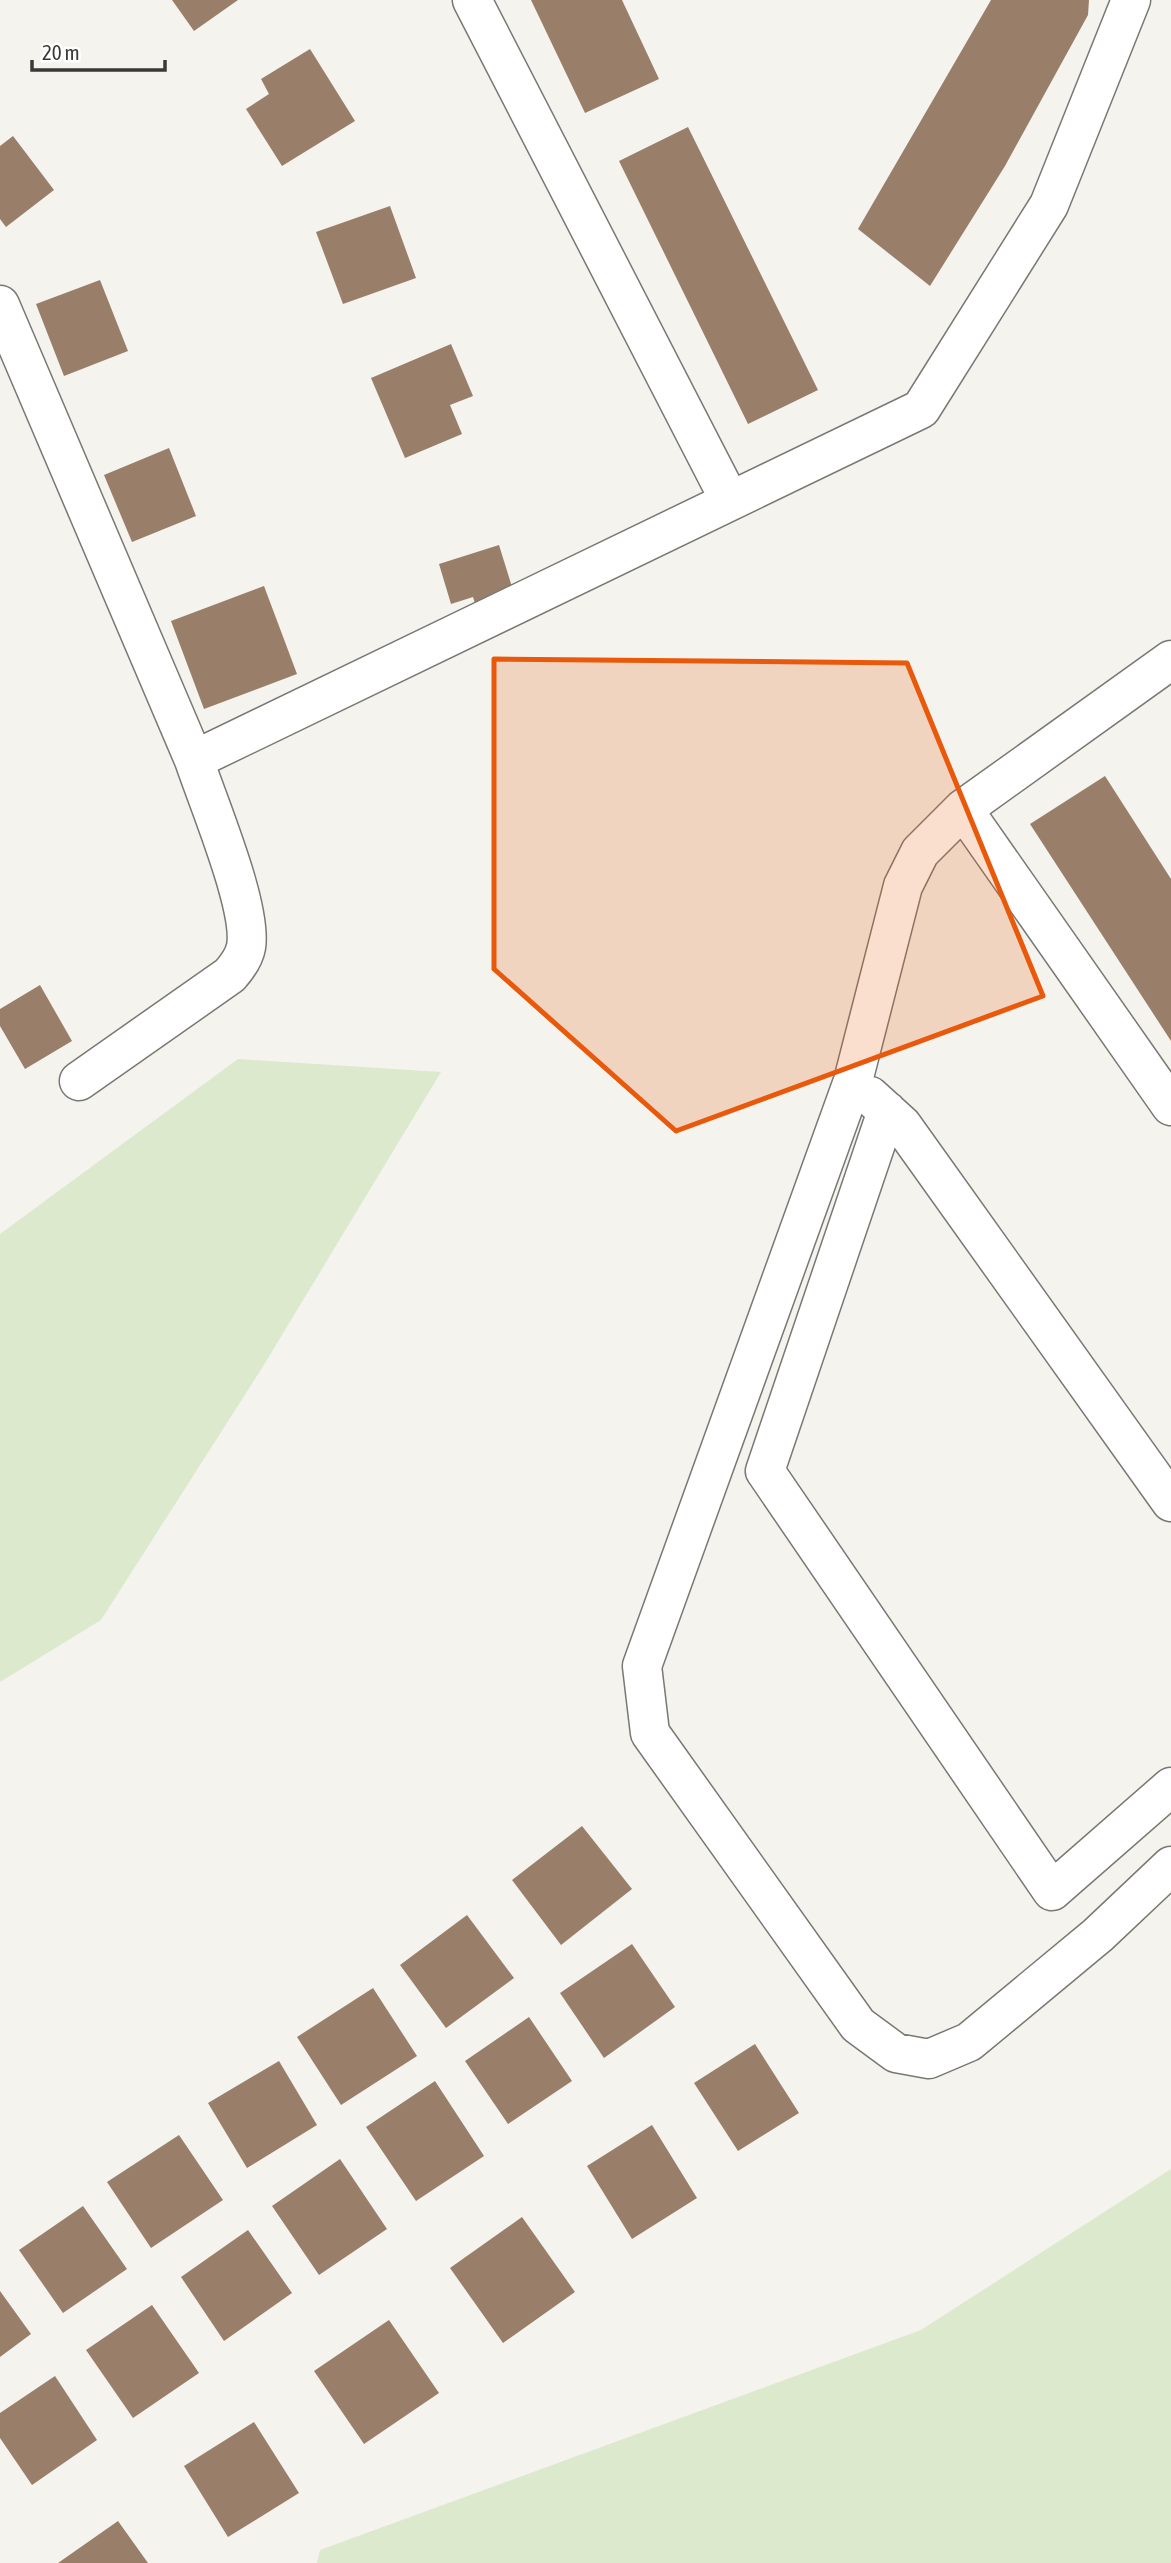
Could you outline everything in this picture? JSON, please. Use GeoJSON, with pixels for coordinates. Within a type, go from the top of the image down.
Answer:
{"type":"FeatureCollection","features":[{"type":"Feature","properties":{"kind":"street"},"geometry":{"type":"LineString","coordinates":[[472,0],[730,501]]}},
{"type":"Feature","properties":{"kind":"street"},"geometry":{"type":"LineString","coordinates":[[194,761],[921,409],[1049,205],[1131,0]]}},
{"type":"Feature","properties":{"kind":"street"},"geometry":{"type":"LineString","coordinates":[[0,305],[194,761],[240,898],[247,930],[245,950],[240,963],[230,975],[79,1081]]}},
{"type":"Feature","properties":{"kind":"street"},"geometry":{"type":"LineString","coordinates":[[1171,660],[963,809],[920,852],[903,886],[853,1081],[642,1666],[650,1733],[858,2025],[896,2053],[929,2059],[969,2042],[1098,1935],[1171,1866]]}},
{"type":"Feature","properties":{"kind":"street"},"geometry":{"type":"LineString","coordinates":[[963,809],[1171,1106]]}},
{"type":"Feature","properties":{"kind":"street"},"geometry":{"type":"LineString","coordinates":[[853,1081],[910,1136],[1171,1502]]}},
{"type":"Feature","properties":{"kind":"street"},"geometry":{"type":"LineString","coordinates":[[887,1111],[765,1471],[1052,1891],[1171,1787]]}},
{"type":"Feature","properties":{"kind":"highlighted area"},"geometry":{"type":"Polygon","coordinates":[[[494,659],[907,663],[1043,996],[676,1131],[494,969],[494,659]]]}},
{"type":"Feature","properties":{"kind":"green space"},"geometry":{"type":"Polygon","coordinates":[[[238,1059],[441,1072],[262,1368],[101,1620],[0,1682],[0,1234],[238,1059]]]}},
{"type":"Feature","properties":{"kind":"green space"},"geometry":{"type":"Polygon","coordinates":[[[1171,2169],[1171,2563],[317,2563],[320,2550],[921,2330],[1171,2169]]]}},
{"type":"Feature","properties":{"kind":"building"},"geometry":{"type":"Polygon","coordinates":[[[172,0],[238,0],[194,31],[172,0]]]}},
{"type":"Feature","properties":{"kind":"building"},"geometry":{"type":"Polygon","coordinates":[[[531,0],[622,0],[659,79],[585,113],[531,0]]]}},
{"type":"Feature","properties":{"kind":"building"},"geometry":{"type":"Polygon","coordinates":[[[991,0],[1089,0],[1088,15],[1005,166],[930,286],[858,229],[991,0]]]}},
{"type":"Feature","properties":{"kind":"building"},"geometry":{"type":"Polygon","coordinates":[[[310,49],[355,121],[282,166],[246,109],[269,94],[261,79],[310,49]]]}},
{"type":"Feature","properties":{"kind":"building"},"geometry":{"type":"Polygon","coordinates":[[[688,127],[818,390],[748,424],[619,161],[688,127]]]}},
{"type":"Feature","properties":{"kind":"building"},"geometry":{"type":"Polygon","coordinates":[[[13,136],[54,190],[6,227],[0,219],[0,146],[13,136]]]}},
{"type":"Feature","properties":{"kind":"building"},"geometry":{"type":"Polygon","coordinates":[[[390,206],[416,278],[343,304],[316,232],[390,206]]]}},
{"type":"Feature","properties":{"kind":"building"},"geometry":{"type":"Polygon","coordinates":[[[100,280],[128,351],[64,376],[36,304],[100,280]]]}},
{"type":"Feature","properties":{"kind":"building"},"geometry":{"type":"Polygon","coordinates":[[[451,344],[473,396],[450,405],[462,434],[405,458],[371,378],[451,344]]]}},
{"type":"Feature","properties":{"kind":"building"},"geometry":{"type":"Polygon","coordinates":[[[169,448],[196,516],[132,542],[104,475],[169,448]]]}},
{"type":"Feature","properties":{"kind":"building"},"geometry":{"type":"Polygon","coordinates":[[[499,545],[512,587],[496,592],[500,606],[478,613],[473,597],[451,604],[439,564],[499,545]]]}},
{"type":"Feature","properties":{"kind":"building"},"geometry":{"type":"Polygon","coordinates":[[[264,586],[297,674],[204,709],[171,621],[264,586]]]}},
{"type":"Feature","properties":{"kind":"building"},"geometry":{"type":"Polygon","coordinates":[[[1105,776],[1171,879],[1171,1041],[1030,824],[1105,776]]]}},
{"type":"Feature","properties":{"kind":"building"},"geometry":{"type":"Polygon","coordinates":[[[40,985],[72,1041],[25,1069],[0,1026],[0,1009],[40,985]]]}},
{"type":"Feature","properties":{"kind":"building"},"geometry":{"type":"Polygon","coordinates":[[[582,1826],[632,1889],[561,1945],[512,1880],[582,1826]]]}},
{"type":"Feature","properties":{"kind":"building"},"geometry":{"type":"Polygon","coordinates":[[[467,1915],[514,1978],[446,2028],[400,1965],[467,1915]]]}},
{"type":"Feature","properties":{"kind":"building"},"geometry":{"type":"Polygon","coordinates":[[[632,1944],[675,2007],[604,2058],[560,1993],[632,1944]]]}},
{"type":"Feature","properties":{"kind":"building"},"geometry":{"type":"Polygon","coordinates":[[[373,1988],[417,2056],[341,2105],[297,2037],[373,1988]]]}},
{"type":"Feature","properties":{"kind":"building"},"geometry":{"type":"Polygon","coordinates":[[[529,2017],[572,2081],[508,2124],[465,2061],[529,2017]]]}},
{"type":"Feature","properties":{"kind":"building"},"geometry":{"type":"Polygon","coordinates":[[[755,2044],[799,2113],[738,2151],[694,2083],[755,2044]]]}},
{"type":"Feature","properties":{"kind":"building"},"geometry":{"type":"Polygon","coordinates":[[[279,2061],[317,2125],[247,2168],[208,2103],[279,2061]]]}},
{"type":"Feature","properties":{"kind":"building"},"geometry":{"type":"Polygon","coordinates":[[[435,2081],[484,2156],[416,2201],[366,2127],[435,2081]]]}},
{"type":"Feature","properties":{"kind":"building"},"geometry":{"type":"Polygon","coordinates":[[[652,2125],[697,2198],[632,2239],[587,2166],[652,2125]]]}},
{"type":"Feature","properties":{"kind":"building"},"geometry":{"type":"Polygon","coordinates":[[[179,2135],[223,2200],[151,2248],[107,2182],[179,2135]]]}},
{"type":"Feature","properties":{"kind":"building"},"geometry":{"type":"Polygon","coordinates":[[[340,2159],[387,2229],[319,2275],[272,2206],[340,2159]]]}},
{"type":"Feature","properties":{"kind":"building"},"geometry":{"type":"Polygon","coordinates":[[[83,2206],[127,2269],[63,2313],[19,2250],[83,2206]]]}},
{"type":"Feature","properties":{"kind":"building"},"geometry":{"type":"Polygon","coordinates":[[[522,2217],[575,2292],[503,2343],[450,2268],[522,2217]]]}},
{"type":"Feature","properties":{"kind":"building"},"geometry":{"type":"Polygon","coordinates":[[[248,2230],[292,2293],[224,2341],[181,2277],[248,2230]]]}},
{"type":"Feature","properties":{"kind":"building"},"geometry":{"type":"Polygon","coordinates":[[[0,2291],[31,2334],[0,2357],[0,2291]]]}},
{"type":"Feature","properties":{"kind":"building"},"geometry":{"type":"Polygon","coordinates":[[[152,2305],[199,2373],[133,2418],[86,2350],[152,2305]]]}},
{"type":"Feature","properties":{"kind":"building"},"geometry":{"type":"Polygon","coordinates":[[[389,2320],[439,2393],[364,2444],[314,2371],[389,2320]]]}},
{"type":"Feature","properties":{"kind":"building"},"geometry":{"type":"Polygon","coordinates":[[[55,2376],[97,2440],[32,2485],[0,2438],[0,2413],[55,2376]]]}},
{"type":"Feature","properties":{"kind":"building"},"geometry":{"type":"Polygon","coordinates":[[[254,2422],[299,2493],[228,2537],[184,2466],[254,2422]]]}},
{"type":"Feature","properties":{"kind":"building"},"geometry":{"type":"Polygon","coordinates":[[[118,2521],[148,2563],[58,2563],[118,2521]]]}}]}
